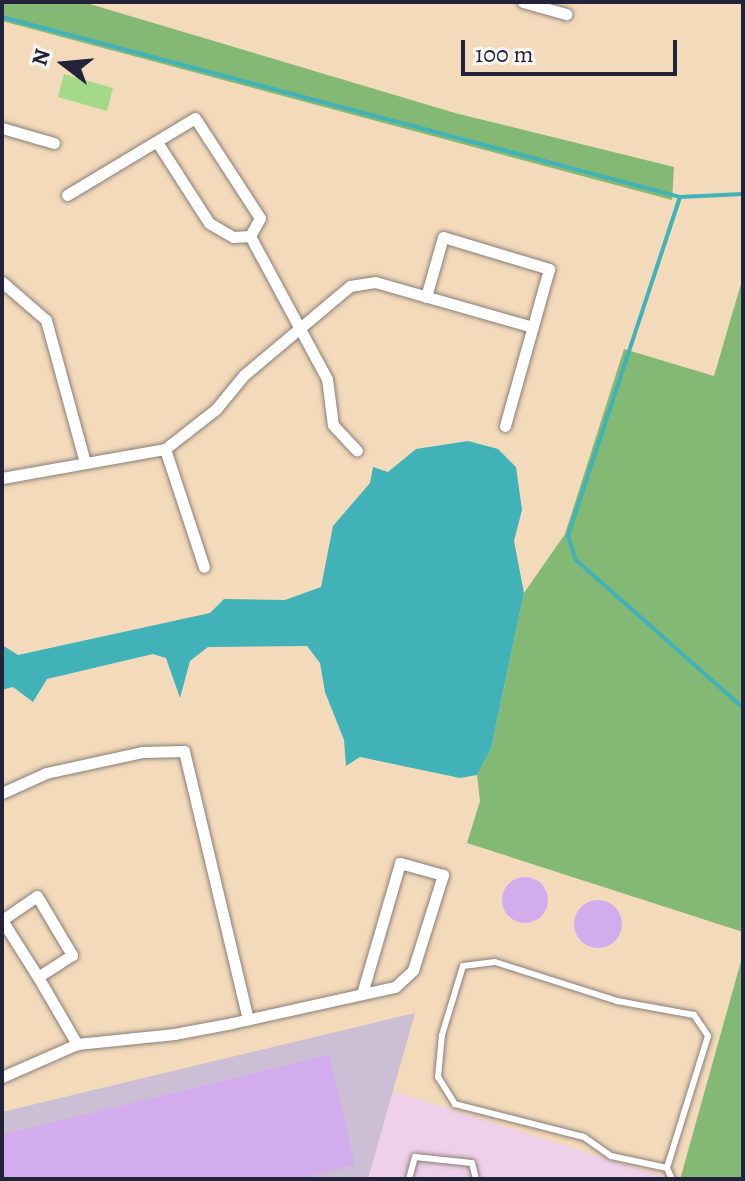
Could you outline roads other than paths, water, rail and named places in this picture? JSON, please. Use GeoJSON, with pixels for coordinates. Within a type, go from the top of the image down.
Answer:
{"type":"FeatureCollection","features":[{"type":"Feature","properties":{"kind":"street"},"geometry":{"type":"LineString","coordinates":[[523,2],[566,14]]}},
{"type":"Feature","properties":{"kind":"street"},"geometry":{"type":"LineString","coordinates":[[67,195],[195,118],[260,218],[250,236]]}},
{"type":"Feature","properties":{"kind":"street"},"geometry":{"type":"LineString","coordinates":[[2,128],[54,143]]}},
{"type":"Feature","properties":{"kind":"street"},"geometry":{"type":"LineString","coordinates":[[157,142],[209,223],[233,237],[250,236]]}},
{"type":"Feature","properties":{"kind":"street"},"geometry":{"type":"LineString","coordinates":[[250,236],[332,392],[333,425],[357,451]]}},
{"type":"Feature","properties":{"kind":"street"},"geometry":{"type":"LineString","coordinates":[[426,297],[443,237],[549,269],[505,426]]}},
{"type":"Feature","properties":{"kind":"street"},"geometry":{"type":"LineString","coordinates":[[2,478],[165,449],[216,409],[244,375],[297,330],[350,286],[367,281],[533,327]]}},
{"type":"Feature","properties":{"kind":"street"},"geometry":{"type":"LineString","coordinates":[[2,282],[46,320],[85,463]]}},
{"type":"Feature","properties":{"kind":"street"},"geometry":{"type":"LineString","coordinates":[[165,449],[204,567]]}},
{"type":"Feature","properties":{"kind":"street"},"geometry":{"type":"LineString","coordinates":[[2,793],[46,773],[142,752],[184,751],[248,1019]]}},
{"type":"Feature","properties":{"kind":"street"},"geometry":{"type":"LineString","coordinates":[[2,1077],[77,1044],[248,1019],[395,987],[413,970],[443,875],[400,863],[362,994]]}},
{"type":"Feature","properties":{"kind":"street"},"geometry":{"type":"LineString","coordinates":[[38,977],[72,955],[37,896],[2,920],[77,1044]]}},
{"type":"Feature","properties":{"kind":"lane"},"geometry":{"type":"LineString","coordinates":[[667,1168],[611,1156],[584,1137],[455,1104],[438,1077],[442,1035],[463,966],[495,962],[617,1001],[694,1015],[708,1036],[667,1168],[672,1179]]}},
{"type":"Feature","properties":{"kind":"lane"},"geometry":{"type":"LineString","coordinates":[[409,1179],[415,1157],[472,1163],[476,1179]]}},
{"type":"Feature","properties":{"kind":"water"},"geometry":{"type":"Polygon","coordinates":[[[468,441],[498,449],[516,467],[522,510],[514,541],[524,593],[491,749],[477,775],[460,778],[360,757],[346,766],[344,740],[325,692],[320,663],[307,646],[208,647],[190,661],[180,698],[166,658],[153,654],[47,679],[33,702],[13,687],[2,690],[2,645],[18,655],[210,613],[224,599],[285,600],[321,587],[333,526],[370,483],[373,467],[388,472],[416,449],[468,441]]]}},
{"type":"Feature","properties":{"kind":"waterway"},"geometry":{"type":"LineString","coordinates":[[2,17],[680,197],[743,194]]}},
{"type":"Feature","properties":{"kind":"waterway"},"geometry":{"type":"LineString","coordinates":[[680,197],[568,536],[576,560],[743,708]]}}]}
